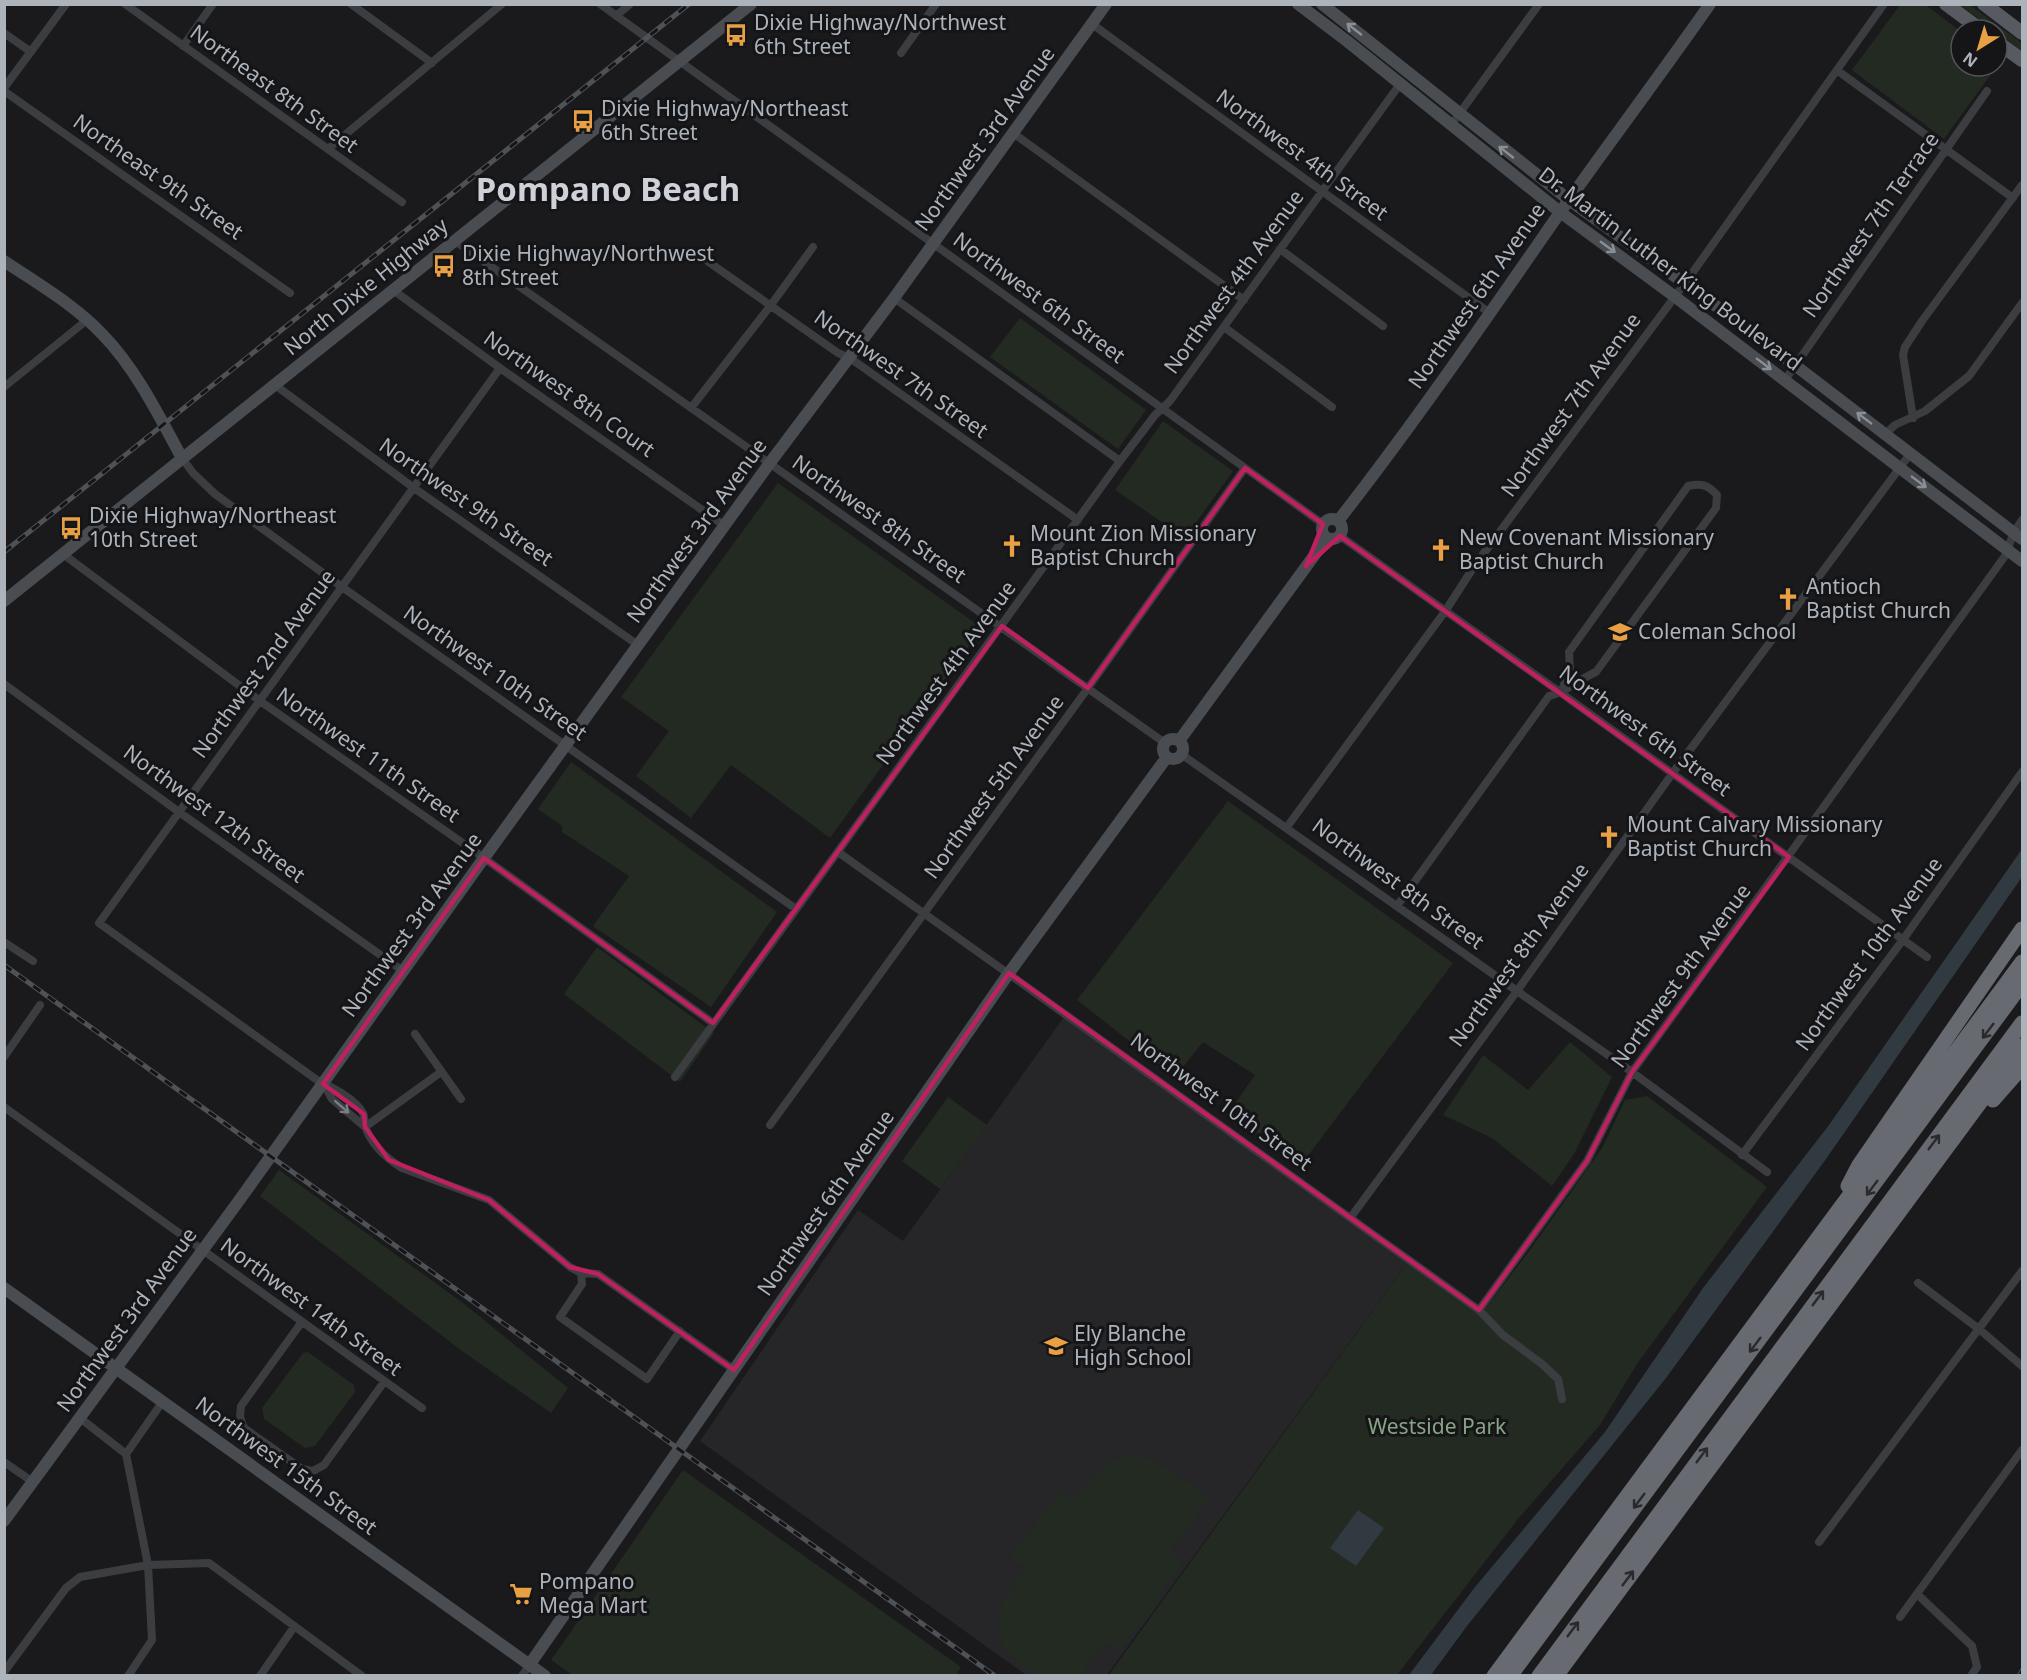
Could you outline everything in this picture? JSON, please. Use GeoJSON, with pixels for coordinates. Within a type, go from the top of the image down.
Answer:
{"type":"FeatureCollection","features":[{"type":"Feature","properties":{"kind":"highway"},"geometry":{"type":"LineString","coordinates":[[1822,1233],[1859,1165],[2022,929]]}},
{"type":"Feature","properties":{"kind":"highway"},"geometry":{"type":"LineString","coordinates":[[1494,1676],[2022,962]]}},
{"type":"Feature","properties":{"kind":"highway"},"geometry":{"type":"LineString","coordinates":[[1510,1676],[2022,984]]}},
{"type":"Feature","properties":{"kind":"highway"},"geometry":{"type":"LineString","coordinates":[[1539,1676],[2022,1023]]}},
{"type":"Feature","properties":{"kind":"highway"},"geometry":{"type":"LineString","coordinates":[[1556,1676],[2022,1046]]}},
{"type":"Feature","properties":{"kind":"highway"},"geometry":{"type":"LineString","coordinates":[[1931,1169],[2022,1067]]}},
{"type":"Feature","properties":{"kind":"main road"},"geometry":{"type":"LineString","coordinates":[[1946,4],[1965,18]]}},
{"type":"Feature","properties":{"kind":"main road"},"geometry":{"type":"LineString","coordinates":[[1984,4],[2022,33]]}},
{"type":"Feature","properties":{"kind":"main road"},"geometry":{"type":"LineString","coordinates":[[2009,51],[2022,60]]}},
{"type":"Feature","properties":{"kind":"street"},"geometry":{"type":"LineString","coordinates":[[4,90],[66,4]]}},
{"type":"Feature","properties":{"kind":"street","name":"Northeast 8th Street"},"geometry":{"type":"LineString","coordinates":[[125,4],[402,202]]}},
{"type":"Feature","properties":{"kind":"street"},"geometry":{"type":"LineString","coordinates":[[183,46],[213,4]]}},
{"type":"Feature","properties":{"kind":"street"},"geometry":{"type":"LineString","coordinates":[[351,4],[432,63]]}},
{"type":"Feature","properties":{"kind":"street"},"geometry":{"type":"LineString","coordinates":[[328,149],[502,4]]}},
{"type":"Feature","properties":{"kind":"street","name":"Northwest 6th Street"},"geometry":{"type":"LineString","coordinates":[[600,4],[678,63],[933,243],[1323,524]]}},
{"type":"Feature","properties":{"kind":"street"},"geometry":{"type":"LineString","coordinates":[[616,16],[630,4]]}},
{"type":"Feature","properties":{"kind":"street","name":"North Dixie Highway"},"geometry":{"type":"LineString","coordinates":[[4,601],[751,4]]}},
{"type":"Feature","properties":{"kind":"street"},"geometry":{"type":"LineString","coordinates":[[901,53],[936,4]]}},
{"type":"Feature","properties":{"kind":"street","name":"Northwest 3rd Avenue"},"geometry":{"type":"LineString","coordinates":[[4,1521],[323,1084],[769,464],[894,298],[1106,4]]}},
{"type":"Feature","properties":{"kind":"street","name":"Dr. Martin Luther King Boulevard"},"geometry":{"type":"LineString","coordinates":[[1298,4],[1560,212],[2022,561]]}},
{"type":"Feature","properties":{"kind":"street","name":"Dr. Martin Luther King Boulevard"},"geometry":{"type":"LineString","coordinates":[[1322,4],[1569,200],[1685,283],[2018,535]]}},
{"type":"Feature","properties":{"kind":"street"},"geometry":{"type":"LineString","coordinates":[[1451,125],[1539,4]]}},
{"type":"Feature","properties":{"kind":"street","name":"Northwest 6th Avenue"},"geometry":{"type":"LineString","coordinates":[[1338,522],[1491,314],[1560,212],[1710,4]]}},
{"type":"Feature","properties":{"kind":"street","name":"Northwest 7th Avenue"},"geometry":{"type":"LineString","coordinates":[[1287,827],[1446,610],[1475,565],[1685,283],[1884,4]]}},
{"type":"Feature","properties":{"kind":"street","name":"Northwest 4th Street"},"geometry":{"type":"LineString","coordinates":[[1092,24],[1491,314]]}},
{"type":"Feature","properties":{"kind":"street"},"geometry":{"type":"LineString","coordinates":[[4,33],[31,52]]}},
{"type":"Feature","properties":{"kind":"street"},"geometry":{"type":"LineString","coordinates":[[1838,71],[2013,198]]}},
{"type":"Feature","properties":{"kind":"street","name":"Northwest 4th Avenue"},"geometry":{"type":"LineString","coordinates":[[675,1077],[1120,461],[1161,408],[1170,401],[1400,84]]}},
{"type":"Feature","properties":{"kind":"street","name":"Northeast 9th Street"},"geometry":{"type":"LineString","coordinates":[[4,90],[290,293]]}},
{"type":"Feature","properties":{"kind":"street","name":"Northwest 7th Terrace"},"geometry":{"type":"LineString","coordinates":[[1785,380],[1988,91]]}},
{"type":"Feature","properties":{"kind":"street"},"geometry":{"type":"LineString","coordinates":[[1013,133],[1244,300]]}},
{"type":"Feature","properties":{"kind":"street"},"geometry":{"type":"LineString","coordinates":[[1913,418],[1903,355],[1905,347],[2022,185]]}},
{"type":"Feature","properties":{"kind":"street","name":"Northwest 8th Street"},"geometry":{"type":"LineString","coordinates":[[455,241],[1165,743]]}},
{"type":"Feature","properties":{"kind":"street"},"geometry":{"type":"LineString","coordinates":[[691,408],[813,247]]}},
{"type":"Feature","properties":{"kind":"street"},"geometry":{"type":"LineString","coordinates":[[1280,249],[1383,326]]}},
{"type":"Feature","properties":{"kind":"street","name":"Northwest 7th Street"},"geometry":{"type":"LineString","coordinates":[[703,258],[838,353],[850,358],[1078,520]]}},
{"type":"Feature","properties":{"kind":"street"},"geometry":{"type":"LineString","coordinates":[[4,261],[87,320],[117,350],[182,458]]}},
{"type":"Feature","properties":{"kind":"street","name":"Northwest 8th Court"},"geometry":{"type":"LineString","coordinates":[[393,290],[724,526]]}},
{"type":"Feature","properties":{"kind":"street"},"geometry":{"type":"LineString","coordinates":[[894,298],[1120,461]]}},
{"type":"Feature","properties":{"kind":"street"},"geometry":{"type":"LineString","coordinates":[[1885,434],[1895,425],[1925,411],[1969,376],[2022,303]]}},
{"type":"Feature","properties":{"kind":"street"},"geometry":{"type":"LineString","coordinates":[[4,387],[87,320]]}},
{"type":"Feature","properties":{"kind":"street"},"geometry":{"type":"LineString","coordinates":[[1224,327],[1332,407]]}},
{"type":"Feature","properties":{"kind":"street","name":"Northwest 2nd Avenue"},"geometry":{"type":"LineString","coordinates":[[323,1084],[99,923],[500,368]]}},
{"type":"Feature","properties":{"kind":"street","name":"Northwest 9th Street"},"geometry":{"type":"LineString","coordinates":[[275,385],[414,488],[638,645]]}},
{"type":"Feature","properties":{"kind":"street","name":"Northwest 8th Avenue"},"geometry":{"type":"LineString","coordinates":[[1351,1217],[1672,774],[1910,454]]}},
{"type":"Feature","properties":{"kind":"street","name":"Northwest 10th Street"},"geometry":{"type":"LineString","coordinates":[[182,458],[193,473],[215,494],[342,587],[796,909]]}},
{"type":"Feature","properties":{"kind":"street","name":"Northwest 5th Avenue"},"geometry":{"type":"LineString","coordinates":[[770,1125],[1245,468]]}},
{"type":"Feature","properties":{"kind":"street"},"geometry":{"type":"LineString","coordinates":[[1397,906],[1549,696],[1561,693],[1584,677],[1596,672],[1716,508],[1717,495],[1710,486],[1699,483],[1688,486],[1648,541],[1569,652],[1570,669],[1561,693]]}},
{"type":"Feature","properties":{"kind":"street"},"geometry":{"type":"LineString","coordinates":[[1329,520],[1338,522],[1342,527],[1340,536],[1333,540],[1327,538],[1323,534],[1323,524],[1329,520]]}},
{"type":"Feature","properties":{"kind":"street","name":"Northwest 9th Avenue"},"geometry":{"type":"LineString","coordinates":[[1479,1310],[1587,1161],[1632,1072],[2008,550],[2018,535],[2022,520]]}},
{"type":"Feature","properties":{"kind":"street","name":"Northwest 6th Street"},"geometry":{"type":"LineString","coordinates":[[1340,536],[1927,957]]}},
{"type":"Feature","properties":{"kind":"street"},"geometry":{"type":"LineString","coordinates":[[1180,748],[1170,740],[1165,743],[1164,752],[1167,757],[1174,759],[1327,538]]}},
{"type":"Feature","properties":{"kind":"street","name":"Northwest 11th Street"},"geometry":{"type":"LineString","coordinates":[[63,554],[260,701],[484,858],[713,1023]]}},
{"type":"Feature","properties":{"kind":"street","name":"Northwest 12th Street"},"geometry":{"type":"LineString","coordinates":[[4,684],[403,971]]}},
{"type":"Feature","properties":{"kind":"street","name":"Northwest 8th Street"},"geometry":{"type":"LineString","coordinates":[[1180,748],[1397,906],[1632,1072],[1767,1172]]}},
{"type":"Feature","properties":{"kind":"street","name":"Northwest 6th Avenue"},"geometry":{"type":"LineString","coordinates":[[522,1676],[1009,973],[1167,757]]}},
{"type":"Feature","properties":{"kind":"street","name":"Northwest 10th Avenue"},"geometry":{"type":"LineString","coordinates":[[1742,1155],[1902,941],[2022,772]]}},
{"type":"Feature","properties":{"kind":"street","name":"Northwest 10th Street"},"geometry":{"type":"LineString","coordinates":[[838,852],[1479,1310],[1503,1335],[1558,1379],[1562,1399]]}},
{"type":"Feature","properties":{"kind":"street"},"geometry":{"type":"LineString","coordinates":[[4,942],[33,962]]}},
{"type":"Feature","properties":{"kind":"street"},"geometry":{"type":"LineString","coordinates":[[4,1057],[40,1005]]}},
{"type":"Feature","properties":{"kind":"street"},"geometry":{"type":"LineString","coordinates":[[414,1034],[461,1099]]}},
{"type":"Feature","properties":{"kind":"street"},"geometry":{"type":"LineString","coordinates":[[366,1127],[441,1072]]}},
{"type":"Feature","properties":{"kind":"street"},"geometry":{"type":"LineString","coordinates":[[323,1084],[355,1104],[364,1114],[366,1127],[381,1152],[389,1160],[402,1168],[489,1200],[570,1267],[581,1273],[598,1275],[734,1370]]}},
{"type":"Feature","properties":{"kind":"street","name":"Northwest 14th Street"},"geometry":{"type":"LineString","coordinates":[[4,1107],[422,1408]]}},
{"type":"Feature","properties":{"kind":"street"},"geometry":{"type":"LineString","coordinates":[[1820,1542],[2022,1271]]}},
{"type":"Feature","properties":{"kind":"street"},"geometry":{"type":"LineString","coordinates":[[581,1273],[582,1284],[560,1317],[647,1379],[680,1331]]}},
{"type":"Feature","properties":{"kind":"street"},"geometry":{"type":"LineString","coordinates":[[1918,1283],[1979,1329],[2022,1366]]}},
{"type":"Feature","properties":{"kind":"street","name":"Northwest 15th Street"},"geometry":{"type":"LineString","coordinates":[[4,1288],[546,1676]]}},
{"type":"Feature","properties":{"kind":"street"},"geometry":{"type":"LineString","coordinates":[[301,1323],[241,1406],[240,1417],[244,1428],[302,1469],[313,1471],[324,1465],[384,1382]]}},
{"type":"Feature","properties":{"kind":"street"},"geometry":{"type":"LineString","coordinates":[[126,1454],[163,1401]]}},
{"type":"Feature","properties":{"kind":"street"},"geometry":{"type":"LineString","coordinates":[[80,1418],[126,1454],[148,1565],[152,1640],[128,1676]]}},
{"type":"Feature","properties":{"kind":"street"},"geometry":{"type":"LineString","coordinates":[[1900,1617],[2022,1450]]}},
{"type":"Feature","properties":{"kind":"street"},"geometry":{"type":"LineString","coordinates":[[4,1462],[33,1482]]}},
{"type":"Feature","properties":{"kind":"street"},"geometry":{"type":"LineString","coordinates":[[4,1672],[66,1588],[80,1577],[148,1565],[209,1563],[362,1676]]}},
{"type":"Feature","properties":{"kind":"street"},"geometry":{"type":"LineString","coordinates":[[1917,1594],[1972,1646],[1977,1667],[1971,1676]]}},
{"type":"Feature","properties":{"kind":"street"},"geometry":{"type":"LineString","coordinates":[[260,1676],[294,1627]]}},
{"type":"Feature","properties":{"kind":"highlighted area"},"geometry":{"type":"Polygon","coordinates":[[[1245,468],[1323,524],[1306,566],[1340,536],[1789,857],[1632,1072],[1587,1161],[1479,1310],[1009,973],[734,1370],[598,1274],[570,1267],[489,1200],[389,1160],[365,1127],[364,1114],[323,1084],[484,858],[713,1023],[1002,626],[1088,688],[1245,468]]]}},
{"type":"Feature","properties":{"kind":"shaded area"},"geometry":{"type":"Polygon","coordinates":[[[2022,849],[2022,877],[1826,1159],[1666,1378],[1467,1626],[1431,1675],[1409,1675],[1475,1587],[1605,1432],[1703,1288],[1829,1125],[2022,849]]]}},
{"type":"Feature","properties":{"kind":"shaded area","name":"Ely Blanche High School"},"geometry":{"type":"Polygon","coordinates":[[[1064,1017],[1408,1262],[1107,1675],[1026,1675],[700,1441],[858,1210],[903,1241],[1064,1017]]]}},
{"type":"Feature","properties":{"kind":"shaded area"},"geometry":{"type":"Polygon","coordinates":[[[1358,1510],[1384,1528],[1356,1566],[1330,1548],[1358,1510]]]}},
{"type":"Feature","properties":{"kind":"green space"},"geometry":{"type":"Polygon","coordinates":[[[1900,5],[1926,5],[1949,23],[1949,78],[1988,78],[1944,139],[1852,70],[1900,5]]]}},
{"type":"Feature","properties":{"kind":"green space"},"geometry":{"type":"Polygon","coordinates":[[[1960,5],[1970,5],[1988,18],[1978,18],[1960,5]]]}},
{"type":"Feature","properties":{"kind":"green space"},"geometry":{"type":"Polygon","coordinates":[[[2009,34],[2022,43],[2022,51],[2009,41],[2009,34]]]}},
{"type":"Feature","properties":{"kind":"green space"},"geometry":{"type":"Polygon","coordinates":[[[1020,318],[1146,410],[1118,449],[990,357],[1020,318]]]}},
{"type":"Feature","properties":{"kind":"green space"},"geometry":{"type":"Polygon","coordinates":[[[1163,421],[1233,471],[1185,538],[1115,490],[1163,421]]]}},
{"type":"Feature","properties":{"kind":"green space"},"geometry":{"type":"Polygon","coordinates":[[[778,483],[982,628],[830,838],[731,765],[691,818],[636,776],[669,731],[621,697],[778,483]]]}},
{"type":"Feature","properties":{"kind":"green space"},"geometry":{"type":"Polygon","coordinates":[[[571,762],[777,912],[711,1007],[593,926],[629,876],[562,832],[562,826],[538,809],[571,762]]]}},
{"type":"Feature","properties":{"kind":"green space"},"geometry":{"type":"Polygon","coordinates":[[[1228,801],[1453,963],[1301,1165],[1229,1112],[1255,1075],[1203,1042],[1175,1077],[1077,1000],[1228,801]]]}},
{"type":"Feature","properties":{"kind":"green space"},"geometry":{"type":"Polygon","coordinates":[[[597,947],[714,1033],[680,1082],[564,994],[597,947]]]}},
{"type":"Feature","properties":{"kind":"green space"},"geometry":{"type":"Polygon","coordinates":[[[1570,1042],[1612,1077],[1574,1154],[1552,1186],[1492,1138],[1443,1115],[1483,1055],[1528,1090],[1570,1042]]]}},
{"type":"Feature","properties":{"kind":"green space","name":"Westside Park"},"geometry":{"type":"Polygon","coordinates":[[[1647,1096],[1767,1187],[1637,1364],[1600,1425],[1518,1519],[1397,1675],[1108,1676],[1408,1262],[1481,1314],[1530,1250],[1602,1148],[1625,1100],[1647,1096]]]}},
{"type":"Feature","properties":{"kind":"green space"},"geometry":{"type":"Polygon","coordinates":[[[948,1097],[987,1125],[940,1189],[902,1161],[948,1097]]]}},
{"type":"Feature","properties":{"kind":"green space"},"geometry":{"type":"Polygon","coordinates":[[[279,1170],[463,1303],[568,1388],[551,1413],[462,1351],[260,1196],[279,1170]]]}},
{"type":"Feature","properties":{"kind":"green space"},"geometry":{"type":"Polygon","coordinates":[[[308,1352],[354,1385],[355,1392],[315,1446],[305,1448],[264,1419],[262,1408],[303,1353],[308,1352]]]}},
{"type":"Feature","properties":{"kind":"green space"},"geometry":{"type":"Polygon","coordinates":[[[1134,1455],[1165,1467],[1209,1499],[1170,1552],[1182,1563],[1155,1602],[1158,1604],[1148,1618],[1144,1617],[1119,1651],[1108,1643],[1098,1651],[1080,1675],[1035,1675],[1008,1654],[1000,1640],[998,1620],[1002,1603],[1025,1568],[1010,1558],[1059,1491],[1073,1501],[1098,1470],[1113,1461],[1134,1455]]]}},
{"type":"Feature","properties":{"kind":"green space"},"geometry":{"type":"Polygon","coordinates":[[[683,1470],[961,1667],[955,1676],[574,1676],[551,1660],[683,1470]]]}},
{"type":"Feature","properties":{"kind":"railway"},"geometry":{"type":"LineString","coordinates":[[4,552],[689,4]]}},
{"type":"Feature","properties":{"kind":"railway"},"geometry":{"type":"LineString","coordinates":[[4,965],[995,1676]]}},
{"type":"Feature","properties":{"kind":"railway"},"geometry":{"type":"LineString","coordinates":[[2019,1676],[2022,1671]]}},
{"type":"Feature","properties":{"kind":"place","name":"Dixie Highway/Northwest 6th Street"},"geometry":{"type":"Point","coordinates":[736,35]}},
{"type":"Feature","properties":{"kind":"place","name":"Dixie Highway/Northeast 6th Street"},"geometry":{"type":"Point","coordinates":[583,121]}},
{"type":"Feature","properties":{"kind":"place","name":"Dixie Highway/Northwest 8th Street"},"geometry":{"type":"Point","coordinates":[444,266]}},
{"type":"Feature","properties":{"kind":"place","name":"Dixie Highway/Northeast 10th Street"},"geometry":{"type":"Point","coordinates":[71,528]}},
{"type":"Feature","properties":{"kind":"place","name":"Mount Zion Missionary Baptist Church"},"geometry":{"type":"Point","coordinates":[1012,546]}},
{"type":"Feature","properties":{"kind":"place","name":"New Covenant Missionary Baptist Church"},"geometry":{"type":"Point","coordinates":[1441,550]}},
{"type":"Feature","properties":{"kind":"place","name":"Antioch Baptist Church"},"geometry":{"type":"Point","coordinates":[1788,599]}},
{"type":"Feature","properties":{"kind":"place","name":"Coleman School"},"geometry":{"type":"Point","coordinates":[1620,632]}},
{"type":"Feature","properties":{"kind":"place","name":"Mount Calvary Missionary Baptist Church"},"geometry":{"type":"Point","coordinates":[1609,837]}},
{"type":"Feature","properties":{"kind":"place","name":"Ely Blanche High School"},"geometry":{"type":"Point","coordinates":[1056,1346]}},
{"type":"Feature","properties":{"kind":"place","name":"Pompano Mega Mart"},"geometry":{"type":"Point","coordinates":[521,1594]}},
{"type":"Feature","properties":{"kind":"district","name":"Pompano Beach"},"geometry":{"type":"Point","coordinates":[608,189]}}]}
